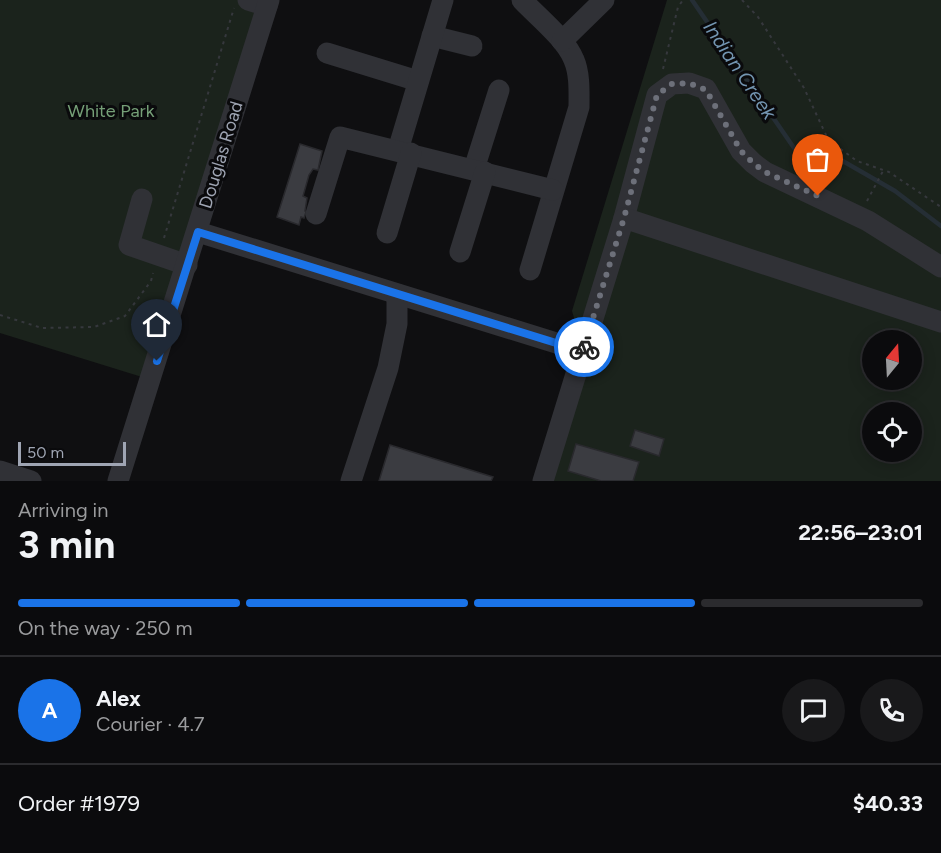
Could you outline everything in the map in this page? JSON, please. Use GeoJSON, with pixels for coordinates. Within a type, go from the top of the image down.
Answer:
{"type":"FeatureCollection","features":[{"type":"Feature","properties":{"kind":"street"},"geometry":{"type":"LineString","coordinates":[[387,233],[418,81],[443,0]]}},
{"type":"Feature","properties":{"kind":"street"},"geometry":{"type":"LineString","coordinates":[[522,0],[562,41],[574,60],[579,81],[579,107],[530,270]]}},
{"type":"Feature","properties":{"kind":"street"},"geometry":{"type":"LineString","coordinates":[[562,41],[604,0]]}},
{"type":"Feature","properties":{"kind":"street","name":"Douglas Road"},"geometry":{"type":"LineString","coordinates":[[118,481],[198,232],[262,2]]}},
{"type":"Feature","properties":{"kind":"street"},"geometry":{"type":"LineString","coordinates":[[432,36],[472,46]]}},
{"type":"Feature","properties":{"kind":"street"},"geometry":{"type":"LineString","coordinates":[[327,53],[418,81]]}},
{"type":"Feature","properties":{"kind":"street"},"geometry":{"type":"LineString","coordinates":[[543,481],[624,218],[657,95],[672,84],[689,83],[706,90],[741,151],[765,172],[868,221],[941,267]]}},
{"type":"Feature","properties":{"kind":"street"},"geometry":{"type":"LineString","coordinates":[[460,252],[499,90]]}},
{"type":"Feature","properties":{"kind":"street"},"geometry":{"type":"LineString","coordinates":[[316,214],[340,137],[553,189]]}},
{"type":"Feature","properties":{"kind":"street"},"geometry":{"type":"LineString","coordinates":[[142,199],[129,245],[187,264]]}},
{"type":"Feature","properties":{"kind":"street"},"geometry":{"type":"LineString","coordinates":[[624,218],[941,322]]}},
{"type":"Feature","properties":{"kind":"street"},"geometry":{"type":"LineString","coordinates":[[198,232],[582,351]]}},
{"type":"Feature","properties":{"kind":"street"},"geometry":{"type":"LineString","coordinates":[[351,481],[388,368],[397,324],[397,294]]}},
{"type":"Feature","properties":{"kind":"street"},"geometry":{"type":"LineString","coordinates":[[0,471],[31,481]]}},
{"type":"Feature","properties":{"kind":"path"},"geometry":{"type":"LineString","coordinates":[[0,315],[42,328],[94,327],[125,316],[151,281],[236,0]]}},
{"type":"Feature","properties":{"kind":"path"},"geometry":{"type":"LineString","coordinates":[[742,0],[758,17],[804,88],[827,137],[834,145],[857,161],[883,172],[889,172],[941,207]]}},
{"type":"Feature","properties":{"kind":"path"},"geometry":{"type":"LineString","coordinates":[[657,95],[678,7],[682,1]]}},
{"type":"Feature","properties":{"kind":"path"},"geometry":{"type":"LineString","coordinates":[[873,190],[883,172]]}},
{"type":"Feature","properties":{"kind":"green space","name":"White Park"},"geometry":{"type":"Polygon","coordinates":[[[0,0],[261,0],[142,377],[0,333],[0,0]]]}},
{"type":"Feature","properties":{"kind":"green space"},"geometry":{"type":"Polygon","coordinates":[[[667,0],[941,0],[941,481],[551,481],[587,362],[572,311],[667,0]]]}},
{"type":"Feature","properties":{"kind":"building"},"geometry":{"type":"Polygon","coordinates":[[[300,144],[322,151],[318,170],[313,169],[309,175],[303,196],[307,198],[306,212],[304,218],[301,217],[299,225],[277,217],[300,144]]]}},
{"type":"Feature","properties":{"kind":"building"},"geometry":{"type":"Polygon","coordinates":[[[635,430],[664,439],[659,456],[630,446],[635,430]]]}},
{"type":"Feature","properties":{"kind":"building"},"geometry":{"type":"Polygon","coordinates":[[[576,444],[639,462],[633,481],[601,481],[568,471],[576,444]]]}},
{"type":"Feature","properties":{"kind":"building"},"geometry":{"type":"Polygon","coordinates":[[[390,445],[493,477],[491,481],[379,481],[390,445]]]}},
{"type":"Feature","properties":{"kind":"waterway","name":"Indian Creek"},"geometry":{"type":"LineString","coordinates":[[692,0],[794,148],[810,157],[841,160],[895,191],[941,226]]}},
{"type":"Feature","properties":{"kind":"way so far"},"geometry":{"type":"LineString","coordinates":[[584,347],[624,218],[657,95],[672,84],[689,83],[706,90],[741,151],[753,163],[765,172],[818,196]]}},
{"type":"Feature","properties":{"kind":"route"},"geometry":{"type":"LineString","coordinates":[[157,361],[198,232],[582,351],[584,347]]}}]}
